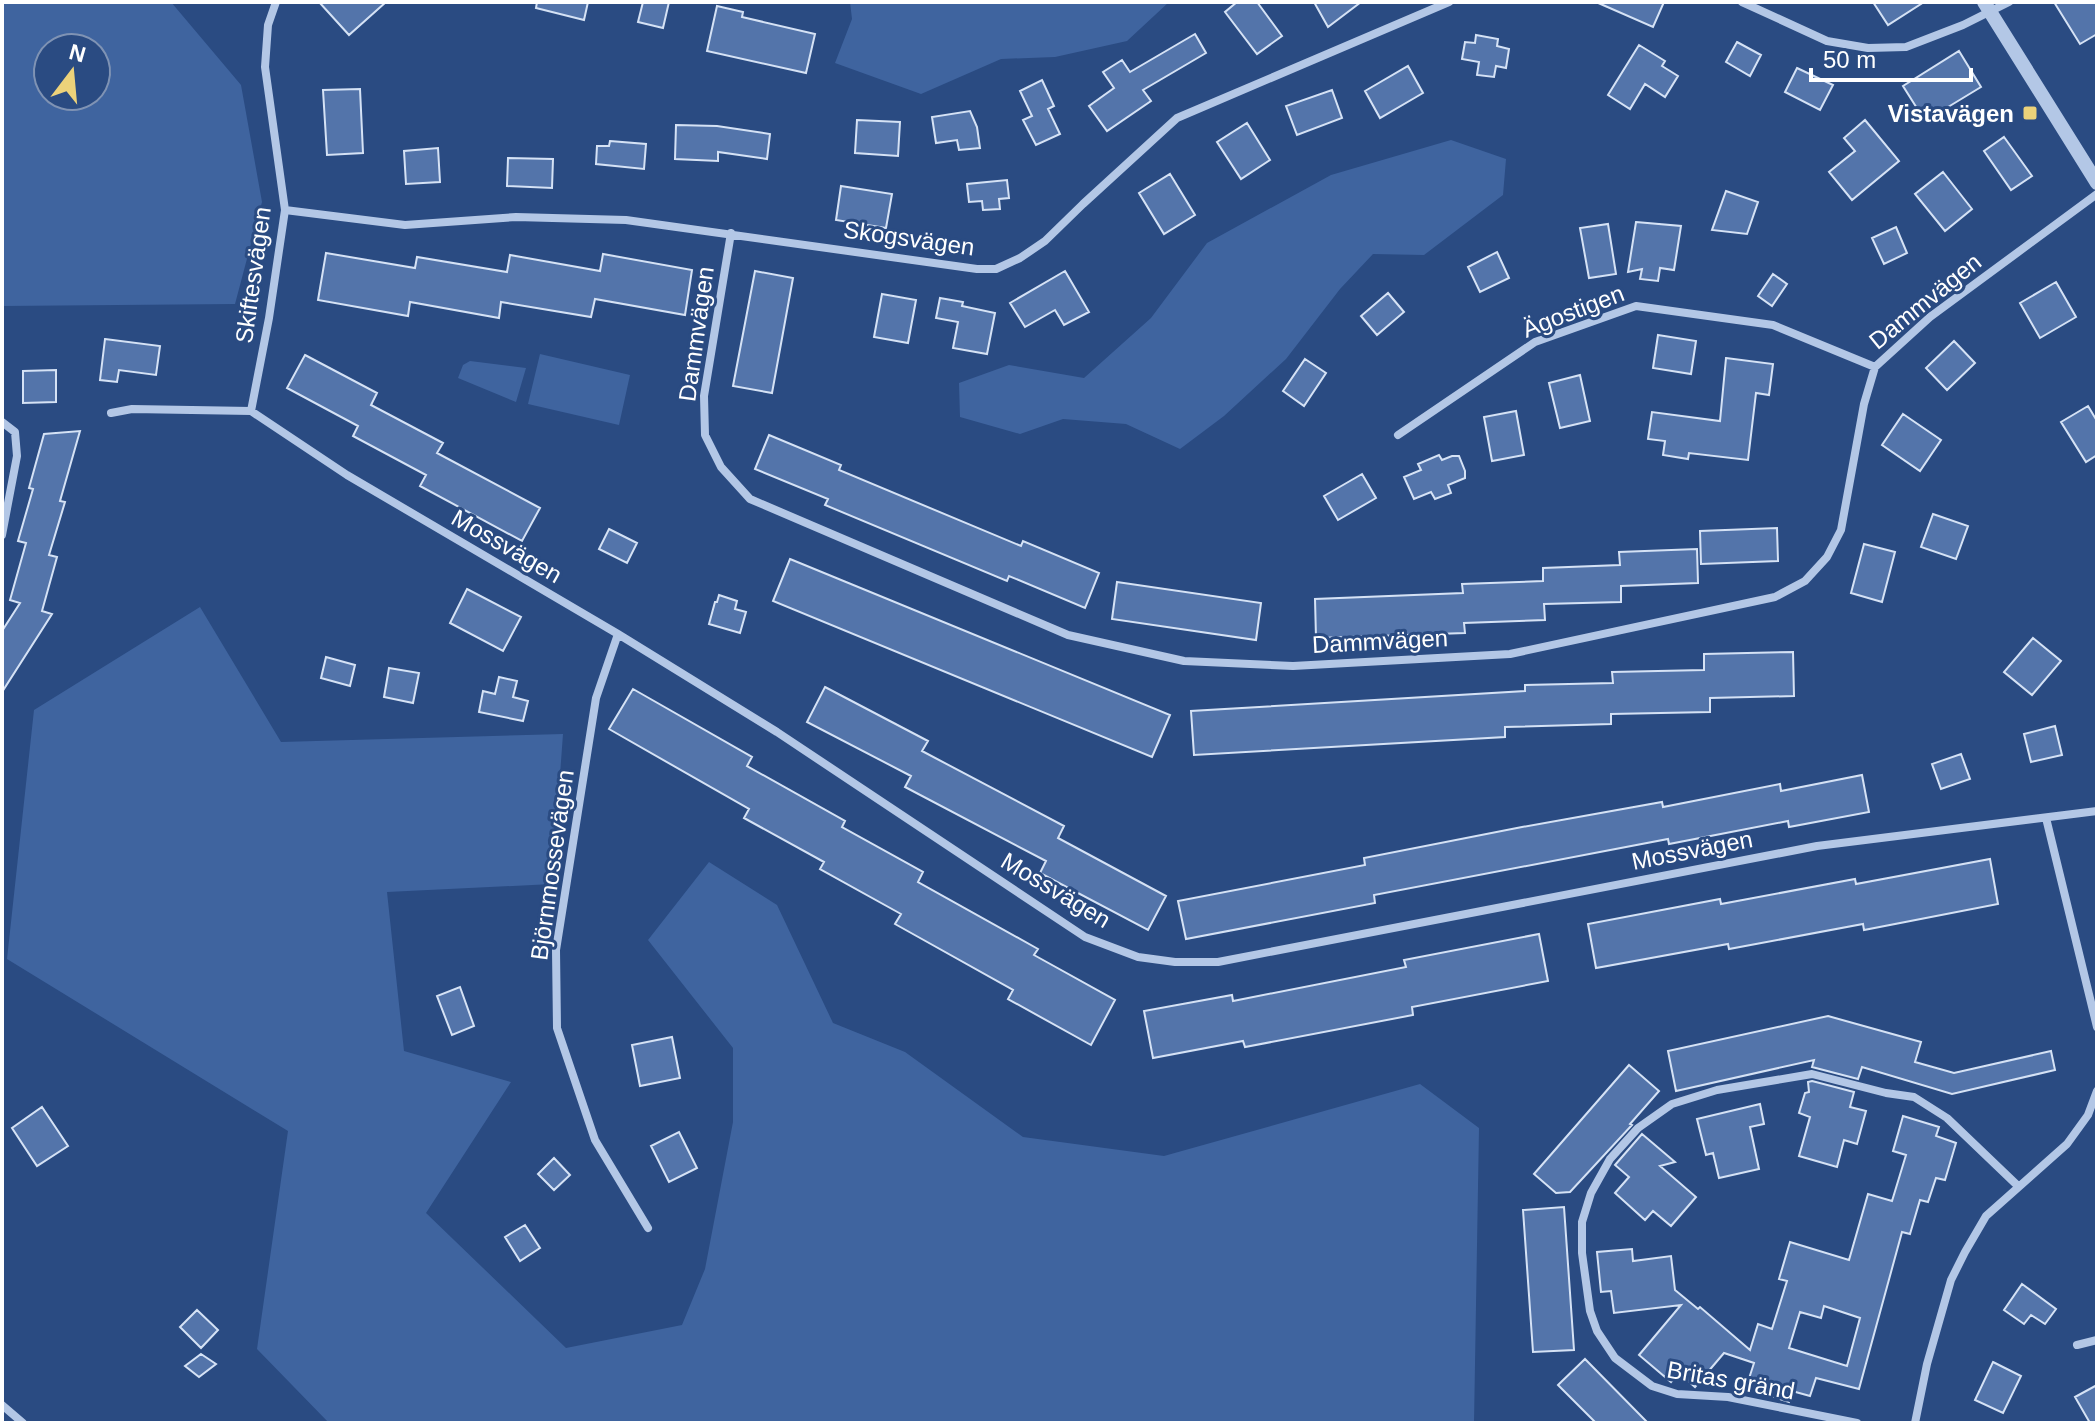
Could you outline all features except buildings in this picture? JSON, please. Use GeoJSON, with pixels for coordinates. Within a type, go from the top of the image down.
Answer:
{"type":"FeatureCollection","features":[{"type":"Feature","properties":{"kind":"street","name":"Skiftesvägen"},"geometry":{"type":"LineString","coordinates":[[251,411],[285,210],[265,67],[268,25],[276,2]]}},
{"type":"Feature","properties":{"kind":"street","name":"Skogsvägen"},"geometry":{"type":"LineString","coordinates":[[285,210],[405,225],[516,217],[626,220],[977,269],[996,269],[1045,241],[1177,118],[1449,2]]}},
{"type":"Feature","properties":{"kind":"street"},"geometry":{"type":"LineString","coordinates":[[1742,2],[1827,41],[1868,48],[1906,47],[1963,25],[1986,6],[2009,2]]}},
{"type":"Feature","properties":{"kind":"street"},"geometry":{"type":"LineString","coordinates":[[1986,6],[2097,183]]}},
{"type":"Feature","properties":{"kind":"street","name":"Dammvägen"},"geometry":{"type":"LineString","coordinates":[[731,233],[704,396],[705,435],[721,467],[750,499],[1068,635],[1184,661],[1293,666],[1510,654],[1775,597],[1805,581],[1827,557],[1841,530],[1864,404],[1875,367],[1930,317],[2097,194]]}},
{"type":"Feature","properties":{"kind":"street","name":"Ägostigen"},"geometry":{"type":"LineString","coordinates":[[1398,435],[1535,342],[1636,306],[1773,325],[1875,367]]}},
{"type":"Feature","properties":{"kind":"street"},"geometry":{"type":"LineString","coordinates":[[111,413],[132,409],[251,411]]}},
{"type":"Feature","properties":{"kind":"street","name":"Mossvägen"},"geometry":{"type":"LineString","coordinates":[[251,411],[347,475],[618,634],[777,732],[1085,937],[1138,957],[1175,962],[1218,962],[1817,846],[2097,811]]}},
{"type":"Feature","properties":{"kind":"street"},"geometry":{"type":"LineString","coordinates":[[2,422],[15,432],[18,446],[2,535]]}},
{"type":"Feature","properties":{"kind":"street","name":"Björnmossevägen"},"geometry":{"type":"LineString","coordinates":[[618,634],[596,698],[556,950],[557,1028],[595,1140],[648,1228]]}},
{"type":"Feature","properties":{"kind":"street"},"geometry":{"type":"LineString","coordinates":[[2046,818],[2097,1027]]}},
{"type":"Feature","properties":{"kind":"street","name":"Britas gränd"},"geometry":{"type":"LineString","coordinates":[[1857,1423],[1728,1397],[1677,1394],[1652,1386],[1615,1358],[1597,1331],[1590,1311],[1582,1253],[1582,1222],[1591,1193],[1610,1159],[1638,1128],[1672,1104],[1717,1090],[1812,1074],[1914,1097],[1947,1118],[2018,1186]]}},
{"type":"Feature","properties":{"kind":"street"},"geometry":{"type":"LineString","coordinates":[[1915,1423],[1927,1364],[1951,1280],[1986,1216],[2067,1144],[2088,1115],[2097,1091]]}},
{"type":"Feature","properties":{"kind":"street"},"geometry":{"type":"LineString","coordinates":[[2077,1345],[2097,1340]]}},
{"type":"Feature","properties":{"kind":"street"},"geometry":{"type":"LineString","coordinates":[[2,1405],[23,1423]]}},
{"type":"Feature","properties":{"kind":"shaded area"},"geometry":{"type":"Polygon","coordinates":[[[2,2],[171,2],[241,85],[262,202],[235,304],[2,306],[2,2]]]}},
{"type":"Feature","properties":{"kind":"shaded area"},"geometry":{"type":"Polygon","coordinates":[[[850,2],[1169,2],[1127,41],[1055,57],[1001,59],[921,94],[835,63],[852,19],[850,2]]]}},
{"type":"Feature","properties":{"kind":"shaded area"},"geometry":{"type":"Polygon","coordinates":[[[1451,140],[1506,159],[1503,195],[1424,255],[1373,254],[1340,289],[1286,359],[1224,416],[1180,449],[1126,424],[1063,419],[1020,434],[960,417],[959,383],[1009,365],[1084,378],[1151,318],[1207,243],[1331,175],[1451,140]]]}},
{"type":"Feature","properties":{"kind":"shaded area"},"geometry":{"type":"Polygon","coordinates":[[[540,354],[630,375],[619,425],[528,404],[540,354]]]}},
{"type":"Feature","properties":{"kind":"shaded area"},"geometry":{"type":"Polygon","coordinates":[[[470,361],[526,368],[516,402],[458,378],[463,365],[470,361]]]}},
{"type":"Feature","properties":{"kind":"shaded area"},"geometry":{"type":"Polygon","coordinates":[[[200,607],[281,742],[563,734],[552,884],[387,892],[404,1051],[511,1082],[426,1213],[566,1348],[682,1325],[705,1269],[733,1122],[733,1048],[648,940],[709,862],[777,905],[833,1023],[905,1052],[1023,1137],[1164,1156],[1420,1084],[1479,1128],[1474,1423],[329,1423],[257,1349],[288,1131],[7,959],[34,710],[200,607]]]}},
{"type":"Feature","properties":{"kind":"place","name":"Vistavägen"},"geometry":{"type":"Point","coordinates":[2030,113]}}]}
